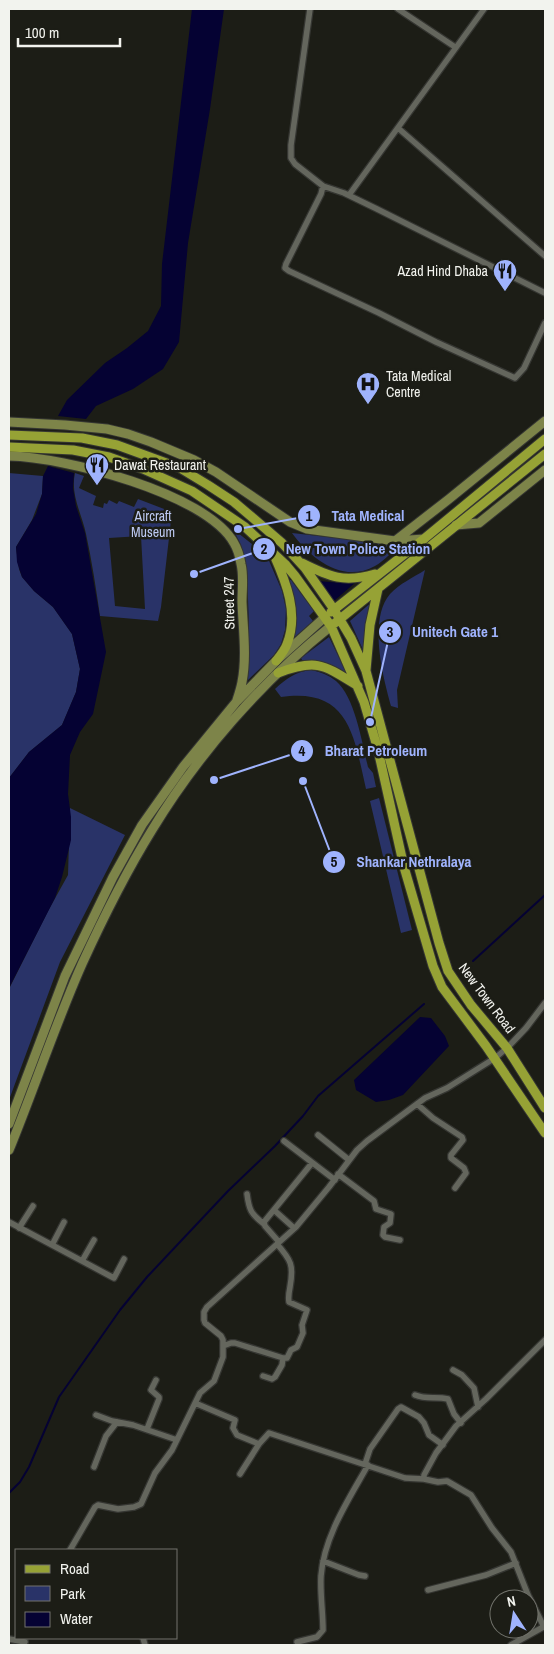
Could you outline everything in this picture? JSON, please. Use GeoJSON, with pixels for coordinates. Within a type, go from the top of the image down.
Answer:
{"type":"FeatureCollection","features":[{"type":"Feature","properties":{"kind":"main road","name":"New Town Road"},"geometry":{"type":"LineString","coordinates":[[9,435],[64,437],[117,445],[180,468],[234,502],[282,543],[300,562],[340,619],[366,671],[448,971],[471,1005],[507,1048],[545,1108]]}},
{"type":"Feature","properties":{"kind":"main road"},"geometry":{"type":"LineString","coordinates":[[325,617],[545,439]]}},
{"type":"Feature","properties":{"kind":"main road"},"geometry":{"type":"LineString","coordinates":[[9,447],[73,450],[109,457],[192,491],[232,517],[272,551],[295,576],[331,626],[358,686],[378,750],[404,867],[433,966],[442,986],[495,1058],[545,1133]]}},
{"type":"Feature","properties":{"kind":"main road"},"geometry":{"type":"LineString","coordinates":[[331,626],[545,454]]}},
{"type":"Feature","properties":{"kind":"main road"},"geometry":{"type":"LineString","coordinates":[[272,551],[290,595],[291,613],[287,645],[276,661]]}},
{"type":"Feature","properties":{"kind":"main road"},"geometry":{"type":"LineString","coordinates":[[300,562],[323,574],[340,578],[358,578],[381,572]]}},
{"type":"Feature","properties":{"kind":"main road"},"geometry":{"type":"LineString","coordinates":[[366,671],[371,619],[378,589]]}},
{"type":"Feature","properties":{"kind":"main road"},"geometry":{"type":"LineString","coordinates":[[278,673],[298,666],[317,665],[333,671],[358,686]]}},
{"type":"Feature","properties":{"kind":"street"},"geometry":{"type":"LineString","coordinates":[[310,9],[291,146],[291,158],[295,164],[323,186],[348,195],[545,293]]}},
{"type":"Feature","properties":{"kind":"street"},"geometry":{"type":"LineString","coordinates":[[398,9],[455,47]]}},
{"type":"Feature","properties":{"kind":"street"},"geometry":{"type":"LineString","coordinates":[[348,195],[484,9]]}},
{"type":"Feature","properties":{"kind":"street"},"geometry":{"type":"LineString","coordinates":[[398,128],[545,256]]}},
{"type":"Feature","properties":{"kind":"street"},"geometry":{"type":"LineString","coordinates":[[323,186],[321,194],[286,264],[285,268],[289,271],[515,378],[524,368],[545,323]]}},
{"type":"Feature","properties":{"kind":"street"},"geometry":{"type":"LineString","coordinates":[[395,541],[545,420]]}},
{"type":"Feature","properties":{"kind":"street"},"geometry":{"type":"LineString","coordinates":[[9,422],[87,426],[128,434],[168,449],[216,472],[298,527],[395,541],[424,538]]}},
{"type":"Feature","properties":{"kind":"street","name":"Street 247"},"geometry":{"type":"LineString","coordinates":[[9,456],[59,461],[107,473],[184,502],[226,531],[235,544],[242,565],[243,663],[242,681],[237,701]]}},
{"type":"Feature","properties":{"kind":"street"},"geometry":{"type":"LineString","coordinates":[[107,473],[124,462]]}},
{"type":"Feature","properties":{"kind":"street"},"geometry":{"type":"LineString","coordinates":[[456,525],[479,523],[545,470]]}},
{"type":"Feature","properties":{"kind":"street"},"geometry":{"type":"LineString","coordinates":[[215,522],[232,517]]}},
{"type":"Feature","properties":{"kind":"street"},"geometry":{"type":"LineString","coordinates":[[9,1124],[65,976],[113,877],[142,825],[183,767],[237,701],[276,661],[325,617]]}},
{"type":"Feature","properties":{"kind":"street"},"geometry":{"type":"LineString","coordinates":[[9,1150],[82,965],[105,916],[152,830],[175,794],[248,703],[292,659],[331,626]]}},
{"type":"Feature","properties":{"kind":"street"},"geometry":{"type":"LineString","coordinates":[[142,825],[152,830]]}},
{"type":"Feature","properties":{"kind":"street"},"geometry":{"type":"LineString","coordinates":[[71,1549],[98,1505],[118,1509],[141,1504],[155,1473],[177,1440],[200,1392],[214,1381],[218,1374],[223,1357],[222,1336],[205,1323],[204,1320],[204,1312],[212,1301],[294,1228],[310,1211],[349,1160],[367,1141],[425,1098],[447,1088],[495,1058],[526,1028],[545,1003]]}},
{"type":"Feature","properties":{"kind":"street"},"geometry":{"type":"LineString","coordinates":[[417,1104],[432,1118],[463,1139],[451,1155],[453,1160],[466,1171],[455,1188]]}},
{"type":"Feature","properties":{"kind":"street"},"geometry":{"type":"LineString","coordinates":[[318,1135],[349,1160]]}},
{"type":"Feature","properties":{"kind":"street"},"geometry":{"type":"LineString","coordinates":[[284,1140],[334,1180]]}},
{"type":"Feature","properties":{"kind":"street"},"geometry":{"type":"LineString","coordinates":[[264,1224],[312,1163]]}},
{"type":"Feature","properties":{"kind":"street"},"geometry":{"type":"LineString","coordinates":[[338,1174],[374,1201],[376,1209],[391,1214],[390,1223],[384,1227],[383,1235],[400,1240]]}},
{"type":"Feature","properties":{"kind":"street"},"geometry":{"type":"LineString","coordinates":[[223,1346],[235,1343],[287,1358],[292,1350],[298,1346],[307,1310],[289,1302],[292,1265],[288,1256],[264,1224],[254,1217],[249,1207],[247,1194]]}},
{"type":"Feature","properties":{"kind":"street"},"geometry":{"type":"LineString","coordinates":[[19,1228],[33,1206]]}},
{"type":"Feature","properties":{"kind":"street"},"geometry":{"type":"LineString","coordinates":[[274,1210],[294,1228]]}},
{"type":"Feature","properties":{"kind":"street"},"geometry":{"type":"LineString","coordinates":[[9,1222],[114,1278],[124,1259]]}},
{"type":"Feature","properties":{"kind":"street"},"geometry":{"type":"LineString","coordinates":[[52,1245],[64,1222]]}},
{"type":"Feature","properties":{"kind":"street"},"geometry":{"type":"LineString","coordinates":[[82,1261],[94,1240]]}},
{"type":"Feature","properties":{"kind":"street"},"geometry":{"type":"LineString","coordinates":[[424,1479],[424,1475],[443,1445],[461,1422],[545,1340]]}},
{"type":"Feature","properties":{"kind":"street"},"geometry":{"type":"LineString","coordinates":[[263,1376],[272,1379],[276,1377],[283,1358]]}},
{"type":"Feature","properties":{"kind":"street"},"geometry":{"type":"LineString","coordinates":[[453,1370],[462,1375],[474,1388],[478,1407]]}},
{"type":"Feature","properties":{"kind":"street"},"geometry":{"type":"LineString","coordinates":[[146,1429],[159,1399],[151,1390],[156,1380]]}},
{"type":"Feature","properties":{"kind":"street"},"geometry":{"type":"LineString","coordinates":[[414,1395],[425,1399],[438,1397],[448,1399],[454,1414],[461,1422]]}},
{"type":"Feature","properties":{"kind":"street"},"geometry":{"type":"LineString","coordinates":[[195,1403],[234,1420],[233,1428],[236,1435],[259,1444]]}},
{"type":"Feature","properties":{"kind":"street"},"geometry":{"type":"LineString","coordinates":[[297,1642],[317,1637],[323,1630],[321,1576],[334,1528],[366,1465],[370,1449],[398,1409],[401,1407],[419,1417],[429,1435],[443,1445]]}},
{"type":"Feature","properties":{"kind":"street"},"geometry":{"type":"LineString","coordinates":[[96,1416],[146,1429],[177,1440]]}},
{"type":"Feature","properties":{"kind":"street"},"geometry":{"type":"LineString","coordinates":[[94,1467],[106,1436],[117,1422]]}},
{"type":"Feature","properties":{"kind":"street"},"geometry":{"type":"LineString","coordinates":[[240,1474],[266,1434],[272,1433],[405,1478],[438,1482],[447,1481],[471,1495],[492,1528],[512,1552],[528,1595],[545,1626],[511,1645]]}},
{"type":"Feature","properties":{"kind":"street"},"geometry":{"type":"LineString","coordinates":[[324,1561],[365,1576]]}},
{"type":"Feature","properties":{"kind":"street"},"geometry":{"type":"LineString","coordinates":[[428,1590],[486,1575],[516,1563]]}},
{"type":"Feature","properties":{"kind":"street"},"geometry":{"type":"LineString","coordinates":[[9,1639],[25,1642]]}},
{"type":"Feature","properties":{"kind":"green space"},"geometry":{"type":"Polygon","coordinates":[[[9,473],[43,476],[42,494],[32,520],[16,547],[19,569],[22,577],[34,591],[53,607],[72,634],[80,669],[76,692],[62,725],[29,752],[9,778],[9,473]]]}},
{"type":"Feature","properties":{"kind":"green space","name":"Aircraft Museum"},"geometry":{"type":"Polygon","coordinates":[[[75,473],[84,476],[79,488],[96,496],[93,505],[103,508],[104,503],[107,504],[109,500],[117,504],[119,501],[134,507],[138,499],[172,512],[158,621],[100,616],[90,554],[75,497],[75,473]],[[141,536],[109,538],[115,606],[145,609],[141,536]]]}},
{"type":"Feature","properties":{"kind":"green space"},"geometry":{"type":"Polygon","coordinates":[[[233,529],[267,556],[282,591],[286,609],[285,630],[281,644],[274,655],[248,680],[247,569],[241,545],[233,529]]]}},
{"type":"Feature","properties":{"kind":"green space"},"geometry":{"type":"Polygon","coordinates":[[[292,533],[399,545],[375,566],[363,571],[351,572],[329,566],[318,560],[308,552],[292,533]]]}},
{"type":"Feature","properties":{"kind":"green space"},"geometry":{"type":"Polygon","coordinates":[[[425,570],[397,690],[398,708],[391,706],[381,665],[379,649],[380,618],[383,605],[390,594],[425,570]]]}},
{"type":"Feature","properties":{"kind":"green space"},"geometry":{"type":"Polygon","coordinates":[[[289,580],[291,580],[314,611],[309,616],[313,621],[294,637],[294,602],[289,580]]]}},
{"type":"Feature","properties":{"kind":"green space"},"geometry":{"type":"Polygon","coordinates":[[[374,600],[364,652],[350,621],[374,600]]]}},
{"type":"Feature","properties":{"kind":"green space"},"geometry":{"type":"Polygon","coordinates":[[[329,637],[347,674],[326,663],[302,660],[301,658],[329,637]]]}},
{"type":"Feature","properties":{"kind":"green space"},"geometry":{"type":"Polygon","coordinates":[[[311,670],[333,679],[343,688],[357,721],[368,767],[373,773],[376,787],[366,789],[352,734],[345,720],[335,708],[322,700],[304,696],[281,697],[275,689],[292,676],[311,670]]]}},
{"type":"Feature","properties":{"kind":"green space"},"geometry":{"type":"Polygon","coordinates":[[[379,798],[412,930],[401,933],[370,801],[379,798]]]}},
{"type":"Feature","properties":{"kind":"green space"},"geometry":{"type":"Polygon","coordinates":[[[70,808],[125,835],[60,962],[9,1100],[9,989],[68,875],[70,808]]]}},
{"type":"Feature","properties":{"kind":"water"},"geometry":{"type":"Polygon","coordinates":[[[192,9],[224,9],[188,243],[179,342],[163,369],[133,389],[96,406],[86,419],[58,416],[67,400],[105,363],[148,331],[161,306],[162,264],[192,9]]]}},
{"type":"Feature","properties":{"kind":"water"},"geometry":{"type":"Polygon","coordinates":[[[48,466],[74,473],[73,488],[76,506],[85,533],[106,652],[93,714],[80,732],[70,755],[68,794],[71,840],[62,877],[55,898],[9,988],[9,778],[29,752],[62,725],[76,692],[80,669],[72,634],[53,607],[34,591],[22,577],[17,562],[16,547],[36,514],[42,494],[43,476],[48,466]]]}},
{"type":"Feature","properties":{"kind":"water"},"geometry":{"type":"Polygon","coordinates":[[[318,581],[342,583],[356,582],[334,601],[318,581]]]}},
{"type":"Feature","properties":{"kind":"water"},"geometry":{"type":"Polygon","coordinates":[[[420,1017],[431,1018],[445,1036],[449,1046],[403,1095],[376,1102],[356,1090],[354,1080],[420,1017]]]}},
{"type":"Feature","properties":{"kind":"waterway"},"geometry":{"type":"LineString","coordinates":[[473,961],[545,895]]}},
{"type":"Feature","properties":{"kind":"waterway"},"geometry":{"type":"LineString","coordinates":[[9,1493],[20,1482],[29,1467],[59,1397],[120,1310],[147,1277],[228,1191],[275,1146],[303,1116],[318,1096],[424,1004]]}},
{"type":"Feature","properties":{"kind":"place","name":"Azad Hind Dhaba"},"geometry":{"type":"Point","coordinates":[505,292]}},
{"type":"Feature","properties":{"kind":"place","name":"Tata Medical Centre"},"geometry":{"type":"Point","coordinates":[368,405]}},
{"type":"Feature","properties":{"kind":"place","name":"Dawat Restaurant"},"geometry":{"type":"Point","coordinates":[97,486]}},
{"type":"Feature","properties":{"kind":"place","name":"Tata Medical"},"geometry":{"type":"Point","coordinates":[238,529]}},
{"type":"Feature","properties":{"kind":"place","name":"New Town Police Station"},"geometry":{"type":"Point","coordinates":[194,574]}},
{"type":"Feature","properties":{"kind":"place","name":"Unitech Gate 1"},"geometry":{"type":"Point","coordinates":[370,722]}},
{"type":"Feature","properties":{"kind":"place","name":"Bharat Petroleum"},"geometry":{"type":"Point","coordinates":[214,780]}},
{"type":"Feature","properties":{"kind":"place","name":"Shankar Nethralaya"},"geometry":{"type":"Point","coordinates":[303,781]}}]}
